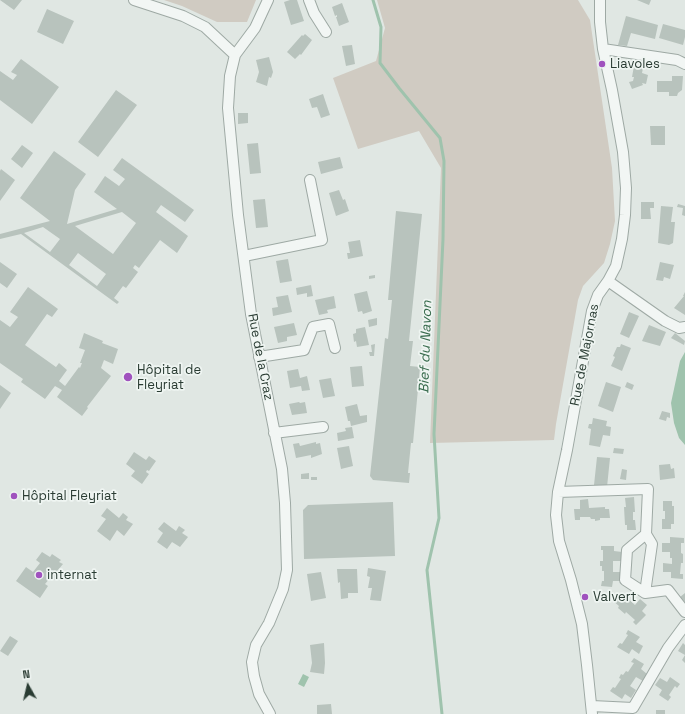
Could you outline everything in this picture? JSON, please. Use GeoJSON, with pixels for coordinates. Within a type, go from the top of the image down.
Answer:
{"type":"FeatureCollection","features":[{"type":"Feature","properties":{"kind":"street"},"geometry":{"type":"LineString","coordinates":[[134,0],[183,16],[205,27],[235,55]]}},
{"type":"Feature","properties":{"kind":"street","name":"Rue de la Craz"},"geometry":{"type":"LineString","coordinates":[[268,0],[255,28],[235,55],[230,76],[228,108],[251,314],[282,469],[285,503],[287,570],[284,589],[269,623],[256,645],[252,662],[259,694],[270,714]]}},
{"type":"Feature","properties":{"kind":"street"},"geometry":{"type":"LineString","coordinates":[[310,0],[314,13],[326,32]]}},
{"type":"Feature","properties":{"kind":"street","name":"Rue de Majornas"},"geometry":{"type":"LineString","coordinates":[[592,710],[582,624],[559,541],[556,515],[558,492],[568,450],[592,311],[598,295],[616,266],[622,239],[626,188],[623,152],[603,50],[600,22],[600,0]]}},
{"type":"Feature","properties":{"kind":"street"},"geometry":{"type":"LineString","coordinates":[[603,50],[677,60],[685,64]]}},
{"type":"Feature","properties":{"kind":"street"},"geometry":{"type":"LineString","coordinates":[[244,256],[322,240],[310,180]]}},
{"type":"Feature","properties":{"kind":"street"},"geometry":{"type":"LineString","coordinates":[[608,281],[665,321],[679,328],[685,327]]}},
{"type":"Feature","properties":{"kind":"street"},"geometry":{"type":"LineString","coordinates":[[259,357],[304,350],[312,327],[329,324],[335,348]]}},
{"type":"Feature","properties":{"kind":"street"},"geometry":{"type":"LineString","coordinates":[[274,433],[322,427]]}},
{"type":"Feature","properties":{"kind":"street"},"geometry":{"type":"LineString","coordinates":[[558,492],[648,489],[646,534],[652,544],[645,593]]}},
{"type":"Feature","properties":{"kind":"street"},"geometry":{"type":"LineString","coordinates":[[646,534],[627,550],[625,580],[645,593],[668,590],[685,612]]}},
{"type":"Feature","properties":{"kind":"street"},"geometry":{"type":"LineString","coordinates":[[592,710],[633,708],[668,648],[685,625]]}},
{"type":"Feature","properties":{"kind":"shaded area"},"geometry":{"type":"Polygon","coordinates":[[[164,0],[256,0],[247,22],[217,22],[182,6],[164,0]]]}},
{"type":"Feature","properties":{"kind":"shaded area"},"geometry":{"type":"Polygon","coordinates":[[[377,0],[578,0],[590,20],[612,168],[615,221],[604,263],[583,286],[578,300],[554,440],[430,443],[441,168],[419,131],[358,149],[333,78],[376,61],[385,28],[377,0]]]}},
{"type":"Feature","properties":{"kind":"shaded area"},"geometry":{"type":"Polygon","coordinates":[[[685,352],[685,445],[679,438],[674,423],[671,403],[680,361],[685,352]]]}},
{"type":"Feature","properties":{"kind":"shaded area"},"geometry":{"type":"Polygon","coordinates":[[[303,674],[309,677],[304,687],[298,684],[303,674]]]}},
{"type":"Feature","properties":{"kind":"building"},"geometry":{"type":"Polygon","coordinates":[[[0,0],[22,0],[14,10],[0,0]]]}},
{"type":"Feature","properties":{"kind":"building"},"geometry":{"type":"Polygon","coordinates":[[[297,0],[304,21],[291,25],[284,2],[297,0]]]}},
{"type":"Feature","properties":{"kind":"building"},"geometry":{"type":"Polygon","coordinates":[[[637,0],[651,0],[649,5],[637,0]]]}},
{"type":"Feature","properties":{"kind":"building"},"geometry":{"type":"Polygon","coordinates":[[[342,3],[349,22],[339,26],[336,17],[337,15],[335,16],[332,7],[342,3]]]}},
{"type":"Feature","properties":{"kind":"building"},"geometry":{"type":"Polygon","coordinates":[[[47,9],[74,21],[63,44],[37,32],[47,9]]]}},
{"type":"Feature","properties":{"kind":"building"},"geometry":{"type":"Polygon","coordinates":[[[626,16],[658,25],[655,39],[631,33],[627,46],[618,45],[626,16]]]}},
{"type":"Feature","properties":{"kind":"building"},"geometry":{"type":"Polygon","coordinates":[[[663,24],[685,30],[683,45],[659,38],[663,24]]]}},
{"type":"Feature","properties":{"kind":"building"},"geometry":{"type":"Polygon","coordinates":[[[305,34],[312,40],[301,55],[300,54],[295,59],[287,52],[302,35],[303,36],[305,34]]]}},
{"type":"Feature","properties":{"kind":"building"},"geometry":{"type":"Polygon","coordinates":[[[352,45],[355,64],[346,66],[342,46],[352,45]]]}},
{"type":"Feature","properties":{"kind":"building"},"geometry":{"type":"Polygon","coordinates":[[[269,57],[273,72],[271,78],[269,77],[267,86],[256,82],[259,72],[256,60],[269,57]]]}},
{"type":"Feature","properties":{"kind":"building"},"geometry":{"type":"Polygon","coordinates":[[[21,59],[59,87],[32,124],[0,100],[0,71],[13,80],[17,75],[11,72],[21,59]]]}},
{"type":"Feature","properties":{"kind":"building"},"geometry":{"type":"Polygon","coordinates":[[[634,66],[643,68],[642,73],[648,75],[646,84],[642,83],[643,85],[632,89],[629,82],[633,81],[634,77],[632,77],[634,66]]]}},
{"type":"Feature","properties":{"kind":"building"},"geometry":{"type":"Polygon","coordinates":[[[672,76],[683,76],[682,90],[677,96],[669,96],[669,92],[657,92],[657,81],[672,81],[672,76]]]}},
{"type":"Feature","properties":{"kind":"building"},"geometry":{"type":"Polygon","coordinates":[[[116,90],[137,105],[98,157],[78,142],[116,90]]]}},
{"type":"Feature","properties":{"kind":"building"},"geometry":{"type":"Polygon","coordinates":[[[323,94],[330,115],[321,118],[317,107],[312,108],[309,99],[323,94]]]}},
{"type":"Feature","properties":{"kind":"building"},"geometry":{"type":"Polygon","coordinates":[[[238,113],[248,113],[248,123],[238,124],[238,113]]]}},
{"type":"Feature","properties":{"kind":"building"},"geometry":{"type":"Polygon","coordinates":[[[650,126],[665,126],[665,145],[651,145],[650,126]]]}},
{"type":"Feature","properties":{"kind":"building"},"geometry":{"type":"Polygon","coordinates":[[[258,143],[261,173],[250,174],[247,144],[258,143]]]}},
{"type":"Feature","properties":{"kind":"building"},"geometry":{"type":"Polygon","coordinates":[[[22,145],[33,153],[22,168],[11,159],[22,145]]]}},
{"type":"Feature","properties":{"kind":"building"},"geometry":{"type":"Polygon","coordinates":[[[54,151],[86,174],[75,190],[67,224],[117,209],[94,192],[105,176],[119,186],[125,179],[113,170],[122,158],[194,210],[185,222],[161,205],[156,212],[188,236],[177,253],[160,240],[139,268],[135,265],[133,268],[138,272],[126,288],[123,286],[114,298],[119,302],[117,304],[21,234],[0,239],[0,234],[50,221],[20,198],[54,151]],[[122,212],[75,226],[113,254],[136,223],[122,212]],[[43,227],[24,233],[50,252],[60,239],[43,227]],[[78,253],[69,265],[97,286],[106,274],[78,253]]]}},
{"type":"Feature","properties":{"kind":"building"},"geometry":{"type":"Polygon","coordinates":[[[340,157],[343,168],[321,174],[318,162],[340,157]]]}},
{"type":"Feature","properties":{"kind":"building"},"geometry":{"type":"Polygon","coordinates":[[[1,169],[15,180],[0,201],[0,171],[1,169]]]}},
{"type":"Feature","properties":{"kind":"building"},"geometry":{"type":"Polygon","coordinates":[[[339,190],[343,200],[345,199],[349,211],[336,216],[329,193],[339,190]]]}},
{"type":"Feature","properties":{"kind":"building"},"geometry":{"type":"Polygon","coordinates":[[[265,199],[268,227],[256,228],[253,200],[265,199]]]}},
{"type":"Feature","properties":{"kind":"building"},"geometry":{"type":"Polygon","coordinates":[[[641,202],[654,202],[654,208],[650,208],[651,219],[641,219],[641,202]]]}},
{"type":"Feature","properties":{"kind":"building"},"geometry":{"type":"Polygon","coordinates":[[[678,204],[685,206],[685,216],[682,215],[683,208],[677,207],[678,204]]]}},
{"type":"Feature","properties":{"kind":"building"},"geometry":{"type":"Polygon","coordinates":[[[661,206],[673,207],[671,222],[675,222],[673,243],[669,245],[658,243],[661,206]]]}},
{"type":"Feature","properties":{"kind":"building"},"geometry":{"type":"Polygon","coordinates":[[[396,211],[422,214],[409,341],[413,341],[410,366],[420,367],[413,443],[411,443],[408,473],[410,473],[409,483],[373,480],[370,476],[385,338],[388,339],[392,300],[388,300],[396,211]]]}},
{"type":"Feature","properties":{"kind":"building"},"geometry":{"type":"Polygon","coordinates":[[[360,240],[363,256],[348,259],[347,253],[350,253],[348,242],[360,240]]]}},
{"type":"Feature","properties":{"kind":"building"},"geometry":{"type":"Polygon","coordinates":[[[288,259],[292,281],[280,283],[276,261],[288,259]]]}},
{"type":"Feature","properties":{"kind":"building"},"geometry":{"type":"Polygon","coordinates":[[[0,262],[17,274],[7,288],[0,283],[0,262]]]}},
{"type":"Feature","properties":{"kind":"building"},"geometry":{"type":"Polygon","coordinates":[[[660,262],[674,265],[670,279],[664,277],[663,281],[656,280],[660,262]]]}},
{"type":"Feature","properties":{"kind":"building"},"geometry":{"type":"Polygon","coordinates":[[[375,275],[375,278],[369,279],[369,276],[375,275]]]}},
{"type":"Feature","properties":{"kind":"building"},"geometry":{"type":"Polygon","coordinates":[[[311,285],[313,296],[307,297],[307,293],[297,295],[296,288],[311,285]]]}},
{"type":"Feature","properties":{"kind":"building"},"geometry":{"type":"Polygon","coordinates":[[[28,287],[58,309],[52,317],[47,314],[25,345],[56,367],[59,363],[67,370],[59,381],[65,386],[79,367],[80,368],[82,363],[80,363],[85,350],[79,348],[84,333],[103,341],[102,343],[118,349],[113,364],[104,360],[101,368],[111,376],[87,407],[88,408],[82,416],[57,397],[62,390],[55,386],[45,399],[21,382],[23,379],[0,363],[0,320],[10,327],[18,317],[10,312],[28,287]]]}},
{"type":"Feature","properties":{"kind":"building"},"geometry":{"type":"Polygon","coordinates":[[[367,291],[372,311],[363,314],[362,311],[358,312],[354,294],[367,291]]]}},
{"type":"Feature","properties":{"kind":"building"},"geometry":{"type":"Polygon","coordinates":[[[685,292],[685,315],[674,308],[684,296],[685,292]]]}},
{"type":"Feature","properties":{"kind":"building"},"geometry":{"type":"Polygon","coordinates":[[[288,295],[292,312],[273,316],[272,308],[278,307],[276,297],[288,295]]]}},
{"type":"Feature","properties":{"kind":"building"},"geometry":{"type":"Polygon","coordinates":[[[334,296],[336,308],[327,310],[328,313],[319,315],[315,300],[334,296]]]}},
{"type":"Feature","properties":{"kind":"building"},"geometry":{"type":"Polygon","coordinates":[[[629,312],[639,316],[629,338],[620,334],[629,312]]]}},
{"type":"Feature","properties":{"kind":"building"},"geometry":{"type":"Polygon","coordinates":[[[377,318],[377,325],[369,327],[368,320],[377,318]]]}},
{"type":"Feature","properties":{"kind":"building"},"geometry":{"type":"Polygon","coordinates":[[[294,323],[297,335],[287,337],[287,341],[278,343],[274,327],[294,323]]]}},
{"type":"Feature","properties":{"kind":"building"},"geometry":{"type":"Polygon","coordinates":[[[649,325],[666,332],[660,346],[642,341],[649,325]]]}},
{"type":"Feature","properties":{"kind":"building"},"geometry":{"type":"Polygon","coordinates":[[[365,327],[369,345],[357,347],[356,341],[354,342],[353,334],[356,333],[356,329],[365,327]]]}},
{"type":"Feature","properties":{"kind":"building"},"geometry":{"type":"Polygon","coordinates":[[[675,333],[685,341],[684,345],[671,338],[675,333]]]}},
{"type":"Feature","properties":{"kind":"building"},"geometry":{"type":"Polygon","coordinates":[[[375,344],[374,356],[370,356],[369,352],[372,352],[371,345],[375,344]]]}},
{"type":"Feature","properties":{"kind":"building"},"geometry":{"type":"Polygon","coordinates":[[[621,344],[631,348],[622,371],[611,366],[617,347],[620,347],[621,344]]]}},
{"type":"Feature","properties":{"kind":"building"},"geometry":{"type":"Polygon","coordinates":[[[362,366],[364,386],[352,387],[350,367],[362,366]]]}},
{"type":"Feature","properties":{"kind":"building"},"geometry":{"type":"Polygon","coordinates":[[[298,369],[300,378],[307,376],[310,390],[302,391],[301,386],[290,388],[287,371],[298,369]]]}},
{"type":"Feature","properties":{"kind":"building"},"geometry":{"type":"Polygon","coordinates":[[[331,378],[335,396],[323,398],[319,380],[331,378]]]}},
{"type":"Feature","properties":{"kind":"building"},"geometry":{"type":"Polygon","coordinates":[[[606,382],[621,387],[613,412],[598,406],[606,382]]]}},
{"type":"Feature","properties":{"kind":"building"},"geometry":{"type":"Polygon","coordinates":[[[627,382],[634,385],[632,390],[625,387],[627,382]]]}},
{"type":"Feature","properties":{"kind":"building"},"geometry":{"type":"Polygon","coordinates":[[[0,385],[11,393],[0,409],[0,385]]]}},
{"type":"Feature","properties":{"kind":"building"},"geometry":{"type":"Polygon","coordinates":[[[305,402],[307,413],[292,415],[289,404],[305,402]]]}},
{"type":"Feature","properties":{"kind":"building"},"geometry":{"type":"Polygon","coordinates":[[[357,404],[360,416],[367,415],[367,422],[351,426],[350,421],[348,421],[345,407],[357,404]]]}},
{"type":"Feature","properties":{"kind":"building"},"geometry":{"type":"Polygon","coordinates":[[[662,411],[670,413],[670,418],[667,417],[666,421],[659,419],[662,411]]]}},
{"type":"Feature","properties":{"kind":"building"},"geometry":{"type":"Polygon","coordinates":[[[593,418],[607,421],[606,426],[611,427],[610,436],[603,435],[600,447],[589,445],[591,429],[588,428],[589,424],[592,424],[593,418]]]}},
{"type":"Feature","properties":{"kind":"building"},"geometry":{"type":"Polygon","coordinates":[[[352,427],[354,438],[338,441],[337,433],[346,431],[345,428],[352,427]]]}},
{"type":"Feature","properties":{"kind":"building"},"geometry":{"type":"Polygon","coordinates":[[[316,442],[316,444],[320,443],[322,454],[311,458],[311,455],[296,458],[293,444],[299,443],[300,446],[316,442]]]}},
{"type":"Feature","properties":{"kind":"building"},"geometry":{"type":"Polygon","coordinates":[[[349,446],[353,466],[341,469],[337,448],[349,446]]]}},
{"type":"Feature","properties":{"kind":"building"},"geometry":{"type":"Polygon","coordinates":[[[614,448],[624,449],[623,454],[613,453],[614,448]]]}},
{"type":"Feature","properties":{"kind":"building"},"geometry":{"type":"Polygon","coordinates":[[[134,452],[146,460],[149,456],[156,461],[149,471],[147,470],[146,472],[149,474],[142,484],[131,476],[135,471],[126,464],[134,452]]]}},
{"type":"Feature","properties":{"kind":"building"},"geometry":{"type":"Polygon","coordinates":[[[597,457],[610,458],[607,487],[594,485],[597,457]]]}},
{"type":"Feature","properties":{"kind":"building"},"geometry":{"type":"Polygon","coordinates":[[[670,464],[671,469],[674,468],[675,478],[660,480],[659,465],[670,464]]]}},
{"type":"Feature","properties":{"kind":"building"},"geometry":{"type":"Polygon","coordinates":[[[622,469],[627,470],[626,480],[620,479],[622,469]]]}},
{"type":"Feature","properties":{"kind":"building"},"geometry":{"type":"Polygon","coordinates":[[[309,473],[309,479],[301,479],[301,474],[309,473]]]}},
{"type":"Feature","properties":{"kind":"building"},"geometry":{"type":"Polygon","coordinates":[[[311,477],[317,477],[317,480],[311,480],[311,477]]]}},
{"type":"Feature","properties":{"kind":"building"},"geometry":{"type":"Polygon","coordinates":[[[634,497],[635,512],[633,512],[633,520],[635,520],[636,530],[627,530],[627,525],[625,525],[625,498],[634,497]]]}},
{"type":"Feature","properties":{"kind":"building"},"geometry":{"type":"Polygon","coordinates":[[[588,499],[589,508],[605,507],[605,509],[609,509],[610,518],[600,518],[600,520],[595,521],[595,519],[591,519],[590,517],[580,517],[580,520],[575,520],[574,509],[580,509],[580,500],[588,499]]]}},
{"type":"Feature","properties":{"kind":"building"},"geometry":{"type":"Polygon","coordinates":[[[663,501],[672,501],[672,506],[674,506],[674,524],[671,524],[671,529],[662,529],[662,519],[665,519],[663,501]]]}},
{"type":"Feature","properties":{"kind":"building"},"geometry":{"type":"Polygon","coordinates":[[[393,502],[395,556],[304,559],[303,510],[308,505],[393,502]]]}},
{"type":"Feature","properties":{"kind":"building"},"geometry":{"type":"Polygon","coordinates":[[[107,508],[119,518],[123,513],[128,517],[126,520],[133,524],[124,536],[117,530],[110,541],[97,531],[106,519],[101,516],[107,508]]]}},
{"type":"Feature","properties":{"kind":"building"},"geometry":{"type":"Polygon","coordinates":[[[164,522],[176,531],[179,526],[185,530],[182,533],[188,537],[180,547],[172,542],[167,549],[157,542],[163,533],[158,529],[164,522]]]}},
{"type":"Feature","properties":{"kind":"building"},"geometry":{"type":"Polygon","coordinates":[[[670,537],[684,538],[684,543],[681,543],[683,563],[681,563],[680,574],[683,574],[683,579],[671,578],[671,572],[663,572],[663,563],[672,564],[670,552],[662,552],[662,543],[670,543],[670,537]]]}},
{"type":"Feature","properties":{"kind":"building"},"geometry":{"type":"Polygon","coordinates":[[[601,546],[614,546],[614,551],[622,552],[622,561],[613,561],[613,572],[621,572],[621,581],[613,581],[612,587],[601,586],[602,581],[604,581],[604,571],[602,571],[602,566],[600,566],[600,561],[603,561],[603,550],[601,550],[601,546]]]}},
{"type":"Feature","properties":{"kind":"building","name":"internat"},"geometry":{"type":"Polygon","coordinates":[[[42,552],[50,557],[52,554],[61,560],[59,562],[63,564],[58,570],[61,572],[55,580],[51,577],[45,584],[48,586],[40,598],[16,581],[26,567],[33,572],[40,563],[36,560],[42,552]]]}},
{"type":"Feature","properties":{"kind":"building"},"geometry":{"type":"Polygon","coordinates":[[[368,568],[386,571],[381,601],[370,600],[372,588],[368,588],[370,577],[367,576],[368,568]]]}},
{"type":"Feature","properties":{"kind":"building"},"geometry":{"type":"Polygon","coordinates":[[[337,569],[357,569],[358,593],[348,593],[348,598],[341,599],[340,582],[338,583],[337,569]]]}},
{"type":"Feature","properties":{"kind":"building"},"geometry":{"type":"Polygon","coordinates":[[[321,572],[326,598],[311,601],[307,574],[321,572]]]}},
{"type":"Feature","properties":{"kind":"building"},"geometry":{"type":"Polygon","coordinates":[[[618,593],[621,596],[623,594],[635,605],[640,599],[647,605],[642,611],[646,615],[636,625],[633,622],[635,620],[626,612],[625,614],[618,608],[619,606],[612,600],[618,593]]]}},
{"type":"Feature","properties":{"kind":"building"},"geometry":{"type":"Polygon","coordinates":[[[685,593],[685,605],[680,597],[685,593]]]}},
{"type":"Feature","properties":{"kind":"building"},"geometry":{"type":"Polygon","coordinates":[[[628,630],[640,637],[636,642],[643,646],[639,654],[632,649],[629,654],[617,647],[620,643],[622,644],[628,635],[626,634],[628,630]]]}},
{"type":"Feature","properties":{"kind":"building"},"geometry":{"type":"Polygon","coordinates":[[[10,636],[18,641],[8,656],[0,651],[10,636]]]}},
{"type":"Feature","properties":{"kind":"building"},"geometry":{"type":"Polygon","coordinates":[[[324,643],[324,674],[310,672],[312,663],[310,645],[324,643]]]}},
{"type":"Feature","properties":{"kind":"building"},"geometry":{"type":"Polygon","coordinates":[[[683,643],[685,645],[685,655],[678,651],[683,643]]]}},
{"type":"Feature","properties":{"kind":"building"},"geometry":{"type":"Polygon","coordinates":[[[685,655],[685,663],[682,660],[685,655]]]}},
{"type":"Feature","properties":{"kind":"building"},"geometry":{"type":"Polygon","coordinates":[[[634,658],[644,664],[641,669],[647,674],[643,681],[636,677],[630,686],[636,690],[631,698],[625,694],[622,699],[610,691],[613,687],[615,688],[621,679],[619,678],[621,674],[623,675],[626,671],[628,672],[634,663],[631,662],[634,658]]]}},
{"type":"Feature","properties":{"kind":"building"},"geometry":{"type":"Polygon","coordinates":[[[670,677],[680,684],[677,688],[675,686],[669,695],[671,697],[668,701],[659,695],[662,690],[655,685],[660,678],[667,682],[670,677]]]}},
{"type":"Feature","properties":{"kind":"building"},"geometry":{"type":"Polygon","coordinates":[[[331,704],[332,714],[317,714],[317,705],[331,704]]]}},
{"type":"Feature","properties":{"kind":"building"},"geometry":{"type":"Polygon","coordinates":[[[656,710],[665,710],[665,714],[656,714],[656,710]]]}},
{"type":"Feature","properties":{"kind":"waterway","name":"Bief du Navon"},"geometry":{"type":"LineString","coordinates":[[373,0],[381,27],[380,63],[440,138],[444,161],[443,239],[434,434],[439,518],[427,570],[442,714]]}},
{"type":"Feature","properties":{"kind":"place","name":"Liavoles"},"geometry":{"type":"Point","coordinates":[602,64]}},
{"type":"Feature","properties":{"kind":"place","name":"Hôpital de Fleyriat"},"geometry":{"type":"Point","coordinates":[128,377]}},
{"type":"Feature","properties":{"kind":"place","name":"Hôpital Fleyriat"},"geometry":{"type":"Point","coordinates":[14,496]}},
{"type":"Feature","properties":{"kind":"place","name":"internat"},"geometry":{"type":"Point","coordinates":[39,575]}},
{"type":"Feature","properties":{"kind":"place","name":"Valvert"},"geometry":{"type":"Point","coordinates":[585,597]}}]}
